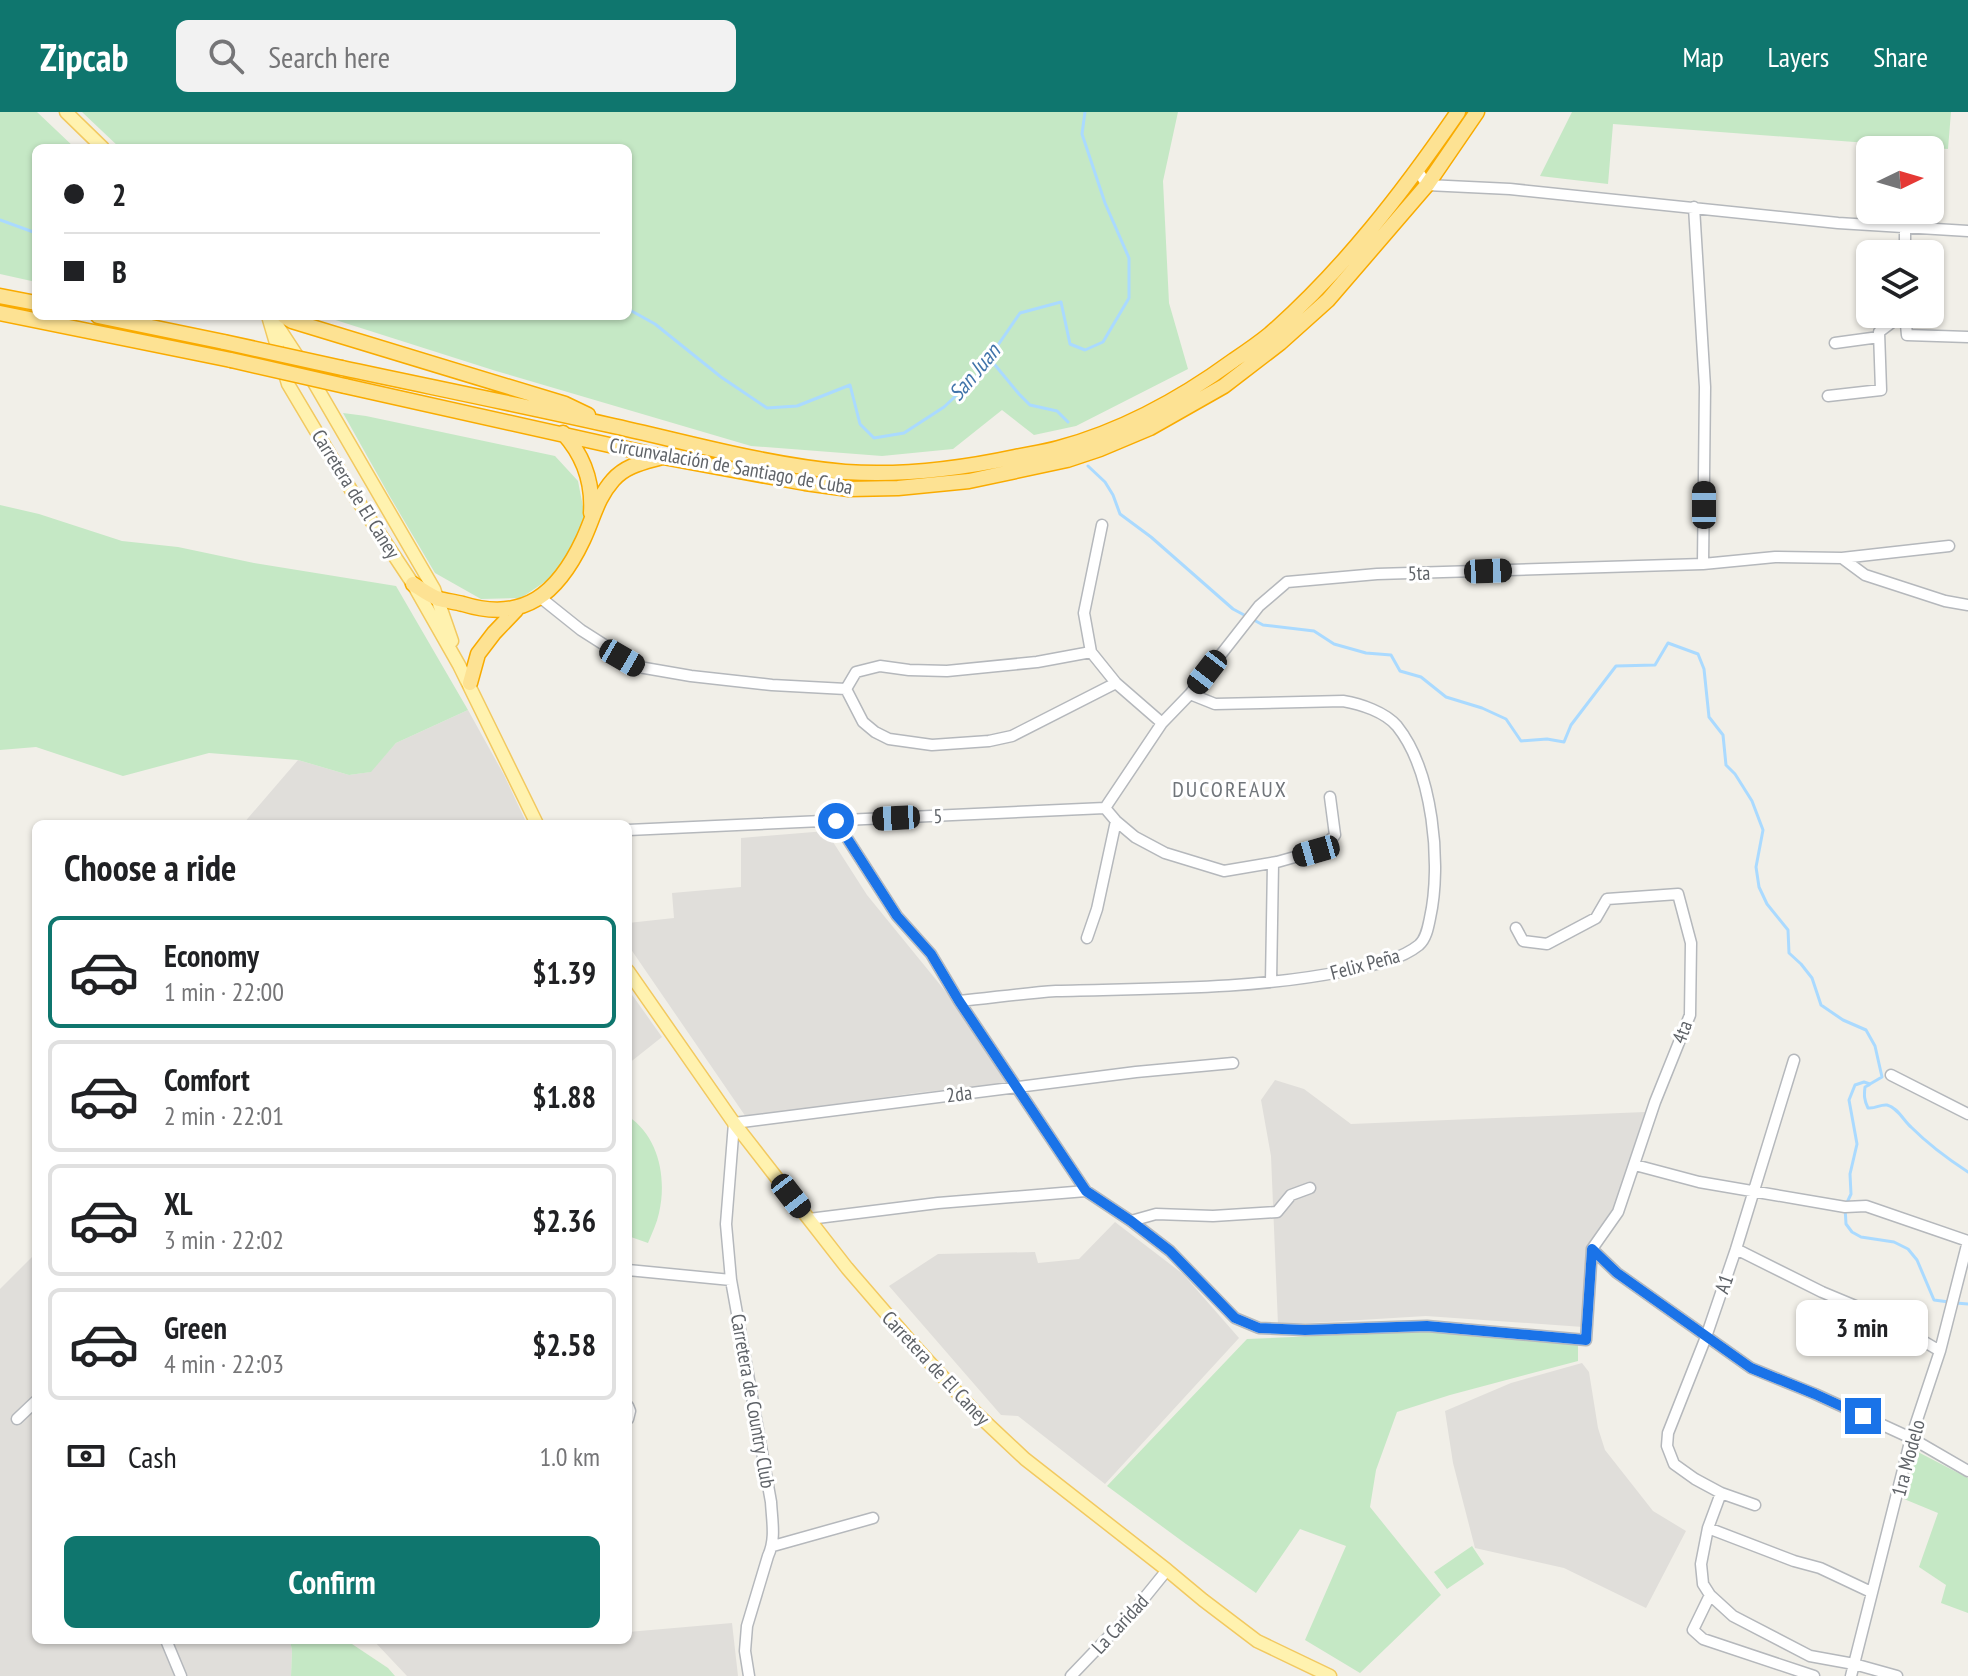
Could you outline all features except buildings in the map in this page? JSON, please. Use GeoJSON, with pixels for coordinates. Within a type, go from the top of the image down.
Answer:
{"type":"FeatureCollection","features":[{"type":"Feature","properties":{"kind":"highway","name":"Circunvalación de Santiago de Cuba"},"geometry":{"type":"LineString","coordinates":[[117,320],[610,425],[725,453],[847,472],[967,468],[1060,447],[1109,430],[1175,398],[1268,336],[1313,293],[1381,217],[1418,171],[1458,112]]}},
{"type":"Feature","properties":{"kind":"highway","name":"Circunvalación de Santiago de Cuba"},"geometry":{"type":"LineString","coordinates":[[34,320],[231,360],[663,457],[820,485],[849,489],[898,488],[969,481],[1067,460],[1100,449],[1150,428],[1224,386],[1280,343],[1328,300],[1427,185],[1477,112]]}},
{"type":"Feature","properties":{"kind":"highway"},"geometry":{"type":"LineString","coordinates":[[0,296],[32,302]]}},
{"type":"Feature","properties":{"kind":"highway","name":"Circunvalación de Santiago de Cuba"},"geometry":{"type":"LineString","coordinates":[[0,313],[32,320]]}},
{"type":"Feature","properties":{"kind":"highway"},"geometry":{"type":"LineString","coordinates":[[290,320],[565,404],[610,425]]}},
{"type":"Feature","properties":{"kind":"highway"},"geometry":{"type":"LineString","coordinates":[[524,407],[566,435],[580,456],[592,494],[591,517]]}},
{"type":"Feature","properties":{"kind":"highway"},"geometry":{"type":"LineString","coordinates":[[542,430],[564,441],[580,456]]}},
{"type":"Feature","properties":{"kind":"highway"},"geometry":{"type":"LineString","coordinates":[[470,683],[478,654],[494,633],[516,610],[541,598],[569,565],[605,490],[620,473],[663,457]]}},
{"type":"Feature","properties":{"kind":"highway"},"geometry":{"type":"LineString","coordinates":[[413,584],[484,610],[516,610]]}},
{"type":"Feature","properties":{"kind":"main road"},"geometry":{"type":"LineString","coordinates":[[66,112],[99,144]]}},
{"type":"Feature","properties":{"kind":"main road","name":"Carretera de El Caney"},"geometry":{"type":"LineString","coordinates":[[271,320],[288,384],[354,495],[413,584],[470,683],[535,820]]}},
{"type":"Feature","properties":{"kind":"main road","name":"Carretera de El Caney"},"geometry":{"type":"LineString","coordinates":[[273,320],[309,374],[436,594],[459,665]]}},
{"type":"Feature","properties":{"kind":"main road","name":"Carretera de El Caney"},"geometry":{"type":"LineString","coordinates":[[632,977],[734,1123],[847,1268],[976,1413],[1025,1459],[1257,1641],[1330,1676]]}},
{"type":"Feature","properties":{"kind":"street"},"geometry":{"type":"LineString","coordinates":[[1418,171],[1427,185],[1510,189],[1838,223],[1968,231]]}},
{"type":"Feature","properties":{"kind":"street"},"geometry":{"type":"LineString","coordinates":[[1694,207],[1705,387],[1703,564]]}},
{"type":"Feature","properties":{"kind":"street"},"geometry":{"type":"LineString","coordinates":[[1905,227],[1905,240]]}},
{"type":"Feature","properties":{"kind":"street"},"geometry":{"type":"LineString","coordinates":[[1828,396],[1881,390],[1879,332],[1885,328]]}},
{"type":"Feature","properties":{"kind":"street"},"geometry":{"type":"LineString","coordinates":[[1906,328],[1907,335],[1968,337]]}},
{"type":"Feature","properties":{"kind":"street"},"geometry":{"type":"LineString","coordinates":[[1835,343],[1879,337]]}},
{"type":"Feature","properties":{"kind":"street"},"geometry":{"type":"LineString","coordinates":[[1102,525],[1084,613],[1091,652],[1116,683],[1162,723]]}},
{"type":"Feature","properties":{"kind":"street","name":"5ta"},"geometry":{"type":"LineString","coordinates":[[1105,808],[1162,723],[1190,694],[1259,606],[1287,582],[1417,573],[1703,564],[1775,557],[1842,558],[1949,546]]}},
{"type":"Feature","properties":{"kind":"street"},"geometry":{"type":"LineString","coordinates":[[1842,558],[1865,575],[1945,601],[1968,605]]}},
{"type":"Feature","properties":{"kind":"street"},"geometry":{"type":"LineString","coordinates":[[541,598],[581,630],[639,667],[758,684],[846,689]]}},
{"type":"Feature","properties":{"kind":"street"},"geometry":{"type":"LineString","coordinates":[[846,689],[856,672],[880,666],[947,671],[1037,662],[1091,652]]}},
{"type":"Feature","properties":{"kind":"street"},"geometry":{"type":"LineString","coordinates":[[846,689],[863,722],[875,732],[889,739],[932,745],[1012,736],[1116,683]]}},
{"type":"Feature","properties":{"kind":"street","name":"Felix Peña"},"geometry":{"type":"LineString","coordinates":[[959,1001],[1052,992],[1196,988],[1312,978],[1407,954],[1423,943],[1433,904],[1435,851],[1427,795],[1414,754],[1395,723],[1355,703],[1343,701],[1215,704],[1190,694]]}},
{"type":"Feature","properties":{"kind":"street"},"geometry":{"type":"LineString","coordinates":[[1105,808],[1135,837],[1165,853],[1224,871],[1273,863],[1316,851],[1328,843],[1335,835],[1330,797]]}},
{"type":"Feature","properties":{"kind":"street","name":"5"},"geometry":{"type":"LineString","coordinates":[[632,830],[1105,808]]}},
{"type":"Feature","properties":{"kind":"street"},"geometry":{"type":"LineString","coordinates":[[836,821],[897,916],[931,954],[1086,1191],[1170,1251],[1235,1318],[1259,1328],[1305,1330],[1427,1326],[1586,1340],[1592,1249]]}},
{"type":"Feature","properties":{"kind":"street"},"geometry":{"type":"LineString","coordinates":[[1087,938],[1097,909],[1116,821]]}},
{"type":"Feature","properties":{"kind":"street"},"geometry":{"type":"LineString","coordinates":[[1271,982],[1273,863]]}},
{"type":"Feature","properties":{"kind":"street","name":"4ta"},"geometry":{"type":"LineString","coordinates":[[1516,928],[1523,941],[1547,944],[1596,918],[1607,899],[1678,894],[1691,943],[1690,1015],[1655,1102],[1618,1212],[1592,1249]]}},
{"type":"Feature","properties":{"kind":"street","name":"A1"},"geometry":{"type":"LineString","coordinates":[[1755,1505],[1721,1493],[1674,1464],[1667,1446],[1668,1433],[1736,1249],[1794,1060]]}},
{"type":"Feature","properties":{"kind":"street","name":"2da"},"geometry":{"type":"LineString","coordinates":[[734,1123],[1018,1086],[1233,1063]]}},
{"type":"Feature","properties":{"kind":"street"},"geometry":{"type":"LineString","coordinates":[[1891,1075],[1968,1114]]}},
{"type":"Feature","properties":{"kind":"street","name":"Carretera de Country Club"},"geometry":{"type":"LineString","coordinates":[[734,1123],[726,1224],[731,1280],[771,1502],[773,1546],[747,1626],[745,1651],[749,1676]]}},
{"type":"Feature","properties":{"kind":"street"},"geometry":{"type":"LineString","coordinates":[[1635,1165],[1699,1182],[1755,1192],[1845,1207],[1866,1206],[1968,1241]]}},
{"type":"Feature","properties":{"kind":"street"},"geometry":{"type":"LineString","coordinates":[[1131,1221],[1156,1214],[1213,1216],[1277,1212],[1291,1195],[1310,1188]]}},
{"type":"Feature","properties":{"kind":"street"},"geometry":{"type":"LineString","coordinates":[[809,1219],[938,1203],[1086,1191]]}},
{"type":"Feature","properties":{"kind":"street","name":"1ra Modelo"},"geometry":{"type":"LineString","coordinates":[[1851,1676],[1911,1438],[1940,1351],[1968,1241]]}},
{"type":"Feature","properties":{"kind":"street"},"geometry":{"type":"LineString","coordinates":[[1592,1249],[1617,1273],[1751,1368],[1911,1438],[1968,1471]]}},
{"type":"Feature","properties":{"kind":"street"},"geometry":{"type":"LineString","coordinates":[[1736,1249],[1822,1292],[1882,1317],[1940,1351]]}},
{"type":"Feature","properties":{"kind":"street"},"geometry":{"type":"LineString","coordinates":[[632,1270],[731,1280]]}},
{"type":"Feature","properties":{"kind":"street"},"geometry":{"type":"LineString","coordinates":[[17,1419],[32,1405]]}},
{"type":"Feature","properties":{"kind":"street"},"geometry":{"type":"LineString","coordinates":[[1721,1493],[1708,1528],[1701,1564],[1703,1584],[1710,1595],[1733,1616],[1810,1656],[1897,1676]]}},
{"type":"Feature","properties":{"kind":"street"},"geometry":{"type":"LineString","coordinates":[[773,1546],[873,1518]]}},
{"type":"Feature","properties":{"kind":"street"},"geometry":{"type":"LineString","coordinates":[[1708,1528],[1820,1568],[1871,1592]]}},
{"type":"Feature","properties":{"kind":"street","name":"La Caridad"},"geometry":{"type":"LineString","coordinates":[[1071,1676],[1137,1607],[1167,1570]]}},
{"type":"Feature","properties":{"kind":"street"},"geometry":{"type":"LineString","coordinates":[[1710,1595],[1693,1630],[1703,1639],[1814,1676]]}},
{"type":"Feature","properties":{"kind":"street"},"geometry":{"type":"LineString","coordinates":[[168,1644],[181,1676]]}},
{"type":"Feature","properties":{"kind":"shaded area"},"geometry":{"type":"Polygon","coordinates":[[[468,710],[525,820],[246,820],[298,760],[349,775],[370,772],[396,743],[468,710]]]}},
{"type":"Feature","properties":{"kind":"shaded area"},"geometry":{"type":"Polygon","coordinates":[[[826,831],[867,895],[955,1003],[1009,1083],[746,1117],[632,951],[632,923],[674,918],[672,893],[741,887],[741,838],[826,831]]]}},
{"type":"Feature","properties":{"kind":"shaded area"},"geometry":{"type":"Polygon","coordinates":[[[632,995],[662,1037],[632,1061],[632,995]]]}},
{"type":"Feature","properties":{"kind":"shaded area"},"geometry":{"type":"Polygon","coordinates":[[[1275,1080],[1304,1089],[1351,1124],[1645,1112],[1616,1205],[1587,1246],[1583,1327],[1426,1316],[1278,1325],[1271,1156],[1261,1100],[1275,1080]]]}},
{"type":"Feature","properties":{"kind":"shaded area"},"geometry":{"type":"Polygon","coordinates":[[[1115,1222],[1183,1274],[1239,1338],[1105,1484],[1018,1416],[1001,1415],[889,1286],[938,1254],[1035,1252],[1038,1263],[1079,1259],[1115,1222]]]}},
{"type":"Feature","properties":{"kind":"shaded area"},"geometry":{"type":"Polygon","coordinates":[[[32,1257],[32,1644],[291,1644],[291,1676],[0,1676],[0,1289],[32,1257]]]}},
{"type":"Feature","properties":{"kind":"shaded area"},"geometry":{"type":"Polygon","coordinates":[[[1582,1363],[1589,1372],[1598,1428],[1605,1450],[1653,1511],[1686,1531],[1646,1608],[1564,1568],[1475,1548],[1453,1463],[1445,1411],[1511,1383],[1582,1363]]]}},
{"type":"Feature","properties":{"kind":"shaded area"},"geometry":{"type":"Polygon","coordinates":[[[732,1623],[738,1676],[407,1676],[377,1644],[632,1644],[632,1632],[732,1623]]]}},
{"type":"Feature","properties":{"kind":"green space"},"geometry":{"type":"Polygon","coordinates":[[[0,112],[37,112],[71,144],[32,144],[32,281],[0,274],[0,112]]]}},
{"type":"Feature","properties":{"kind":"green space"},"geometry":{"type":"Polygon","coordinates":[[[82,112],[1178,112],[1163,181],[1169,303],[1188,369],[1076,426],[1034,435],[1002,410],[953,449],[882,456],[751,446],[336,320],[632,320],[632,144],[116,144],[82,112]]]}},
{"type":"Feature","properties":{"kind":"green space"},"geometry":{"type":"Polygon","coordinates":[[[1572,112],[1951,112],[1948,149],[1944,149],[1944,136],[1856,136],[1856,142],[1613,124],[1608,184],[1540,176],[1572,112]]]}},
{"type":"Feature","properties":{"kind":"green space"},"geometry":{"type":"Polygon","coordinates":[[[343,413],[555,456],[578,481],[585,517],[575,546],[549,579],[521,598],[481,599],[435,573],[343,413]]]}},
{"type":"Feature","properties":{"kind":"green space"},"geometry":{"type":"Polygon","coordinates":[[[0,505],[39,514],[122,541],[178,547],[396,586],[468,710],[396,743],[371,772],[349,775],[298,760],[209,753],[123,776],[36,747],[0,750],[0,505]]]}},
{"type":"Feature","properties":{"kind":"green space"},"geometry":{"type":"Polygon","coordinates":[[[632,1119],[654,1147],[661,1172],[659,1213],[648,1243],[632,1237],[632,1119]]]}},
{"type":"Feature","properties":{"kind":"green space"},"geometry":{"type":"Polygon","coordinates":[[[1427,1331],[1578,1345],[1578,1361],[1397,1412],[1376,1470],[1370,1507],[1441,1595],[1360,1673],[1305,1640],[1346,1546],[1300,1529],[1256,1593],[1107,1486],[1247,1339],[1427,1331]]]}},
{"type":"Feature","properties":{"kind":"green space"},"geometry":{"type":"Polygon","coordinates":[[[1918,1452],[1968,1478],[1968,1613],[1941,1603],[1946,1585],[1919,1567],[1938,1513],[1904,1499],[1918,1452]]]}},
{"type":"Feature","properties":{"kind":"green space"},"geometry":{"type":"Polygon","coordinates":[[[1472,1546],[1484,1564],[1447,1589],[1434,1572],[1472,1546]]]}},
{"type":"Feature","properties":{"kind":"green space"},"geometry":{"type":"Polygon","coordinates":[[[291,1644],[352,1644],[395,1676],[291,1676],[291,1644]]]}},
{"type":"Feature","properties":{"kind":"waterway","name":"San Juan"},"geometry":{"type":"LineString","coordinates":[[632,311],[655,324],[721,377],[767,408],[797,406],[850,385],[860,424],[874,438],[904,433],[944,407],[976,377],[1020,313],[1061,302],[1070,344],[1085,350],[1103,342],[1129,298],[1129,258],[1105,203],[1082,134],[1085,112]]}},
{"type":"Feature","properties":{"kind":"waterway","name":"San Juan"},"geometry":{"type":"LineString","coordinates":[[0,220],[32,232]]}},
{"type":"Feature","properties":{"kind":"waterway"},"geometry":{"type":"LineString","coordinates":[[990,359],[1030,405],[1057,411],[1068,422]]}},
{"type":"Feature","properties":{"kind":"waterway"},"geometry":{"type":"LineString","coordinates":[[1088,466],[1105,482],[1120,514],[1233,609],[1246,616]]}},
{"type":"Feature","properties":{"kind":"waterway"},"geometry":{"type":"LineString","coordinates":[[1252,619],[1263,625],[1314,631],[1334,644],[1366,653],[1391,655],[1400,671],[1421,677],[1446,697],[1506,719],[1521,741],[1547,739],[1564,742],[1571,725],[1616,666],[1655,665],[1668,643],[1698,654],[1704,669],[1709,717],[1723,735],[1726,765],[1752,801],[1763,830],[1756,867],[1759,887],[1767,904],[1788,930],[1789,953],[1812,978],[1821,1005],[1843,1020],[1866,1030],[1875,1046],[1882,1077],[1870,1084],[1855,1085],[1849,1100],[1857,1144],[1850,1174],[1851,1194],[1845,1207],[1846,1224],[1861,1237],[1894,1242],[1908,1249],[1917,1260],[1934,1300],[1949,1302]]}},
{"type":"Feature","properties":{"kind":"waterway"},"geometry":{"type":"LineString","coordinates":[[1869,1085],[1864,1093],[1868,1108],[1891,1106],[1924,1139],[1968,1172]]}},
{"type":"Feature","properties":{"kind":"waterway"},"geometry":{"type":"LineString","coordinates":[[1956,1303],[1968,1304]]}},
{"type":"Feature","properties":{"kind":"district","name":"DUCOREAUX"},"geometry":{"type":"Point","coordinates":[1230,789]}},
{"type":"Feature","properties":{"kind":"route"},"geometry":{"type":"LineString","coordinates":[[836,821],[897,916],[931,954],[1086,1191],[1170,1251],[1235,1318],[1259,1328],[1305,1330],[1427,1326],[1586,1340],[1592,1249],[1617,1273],[1751,1368],[1863,1416]]}}]}
